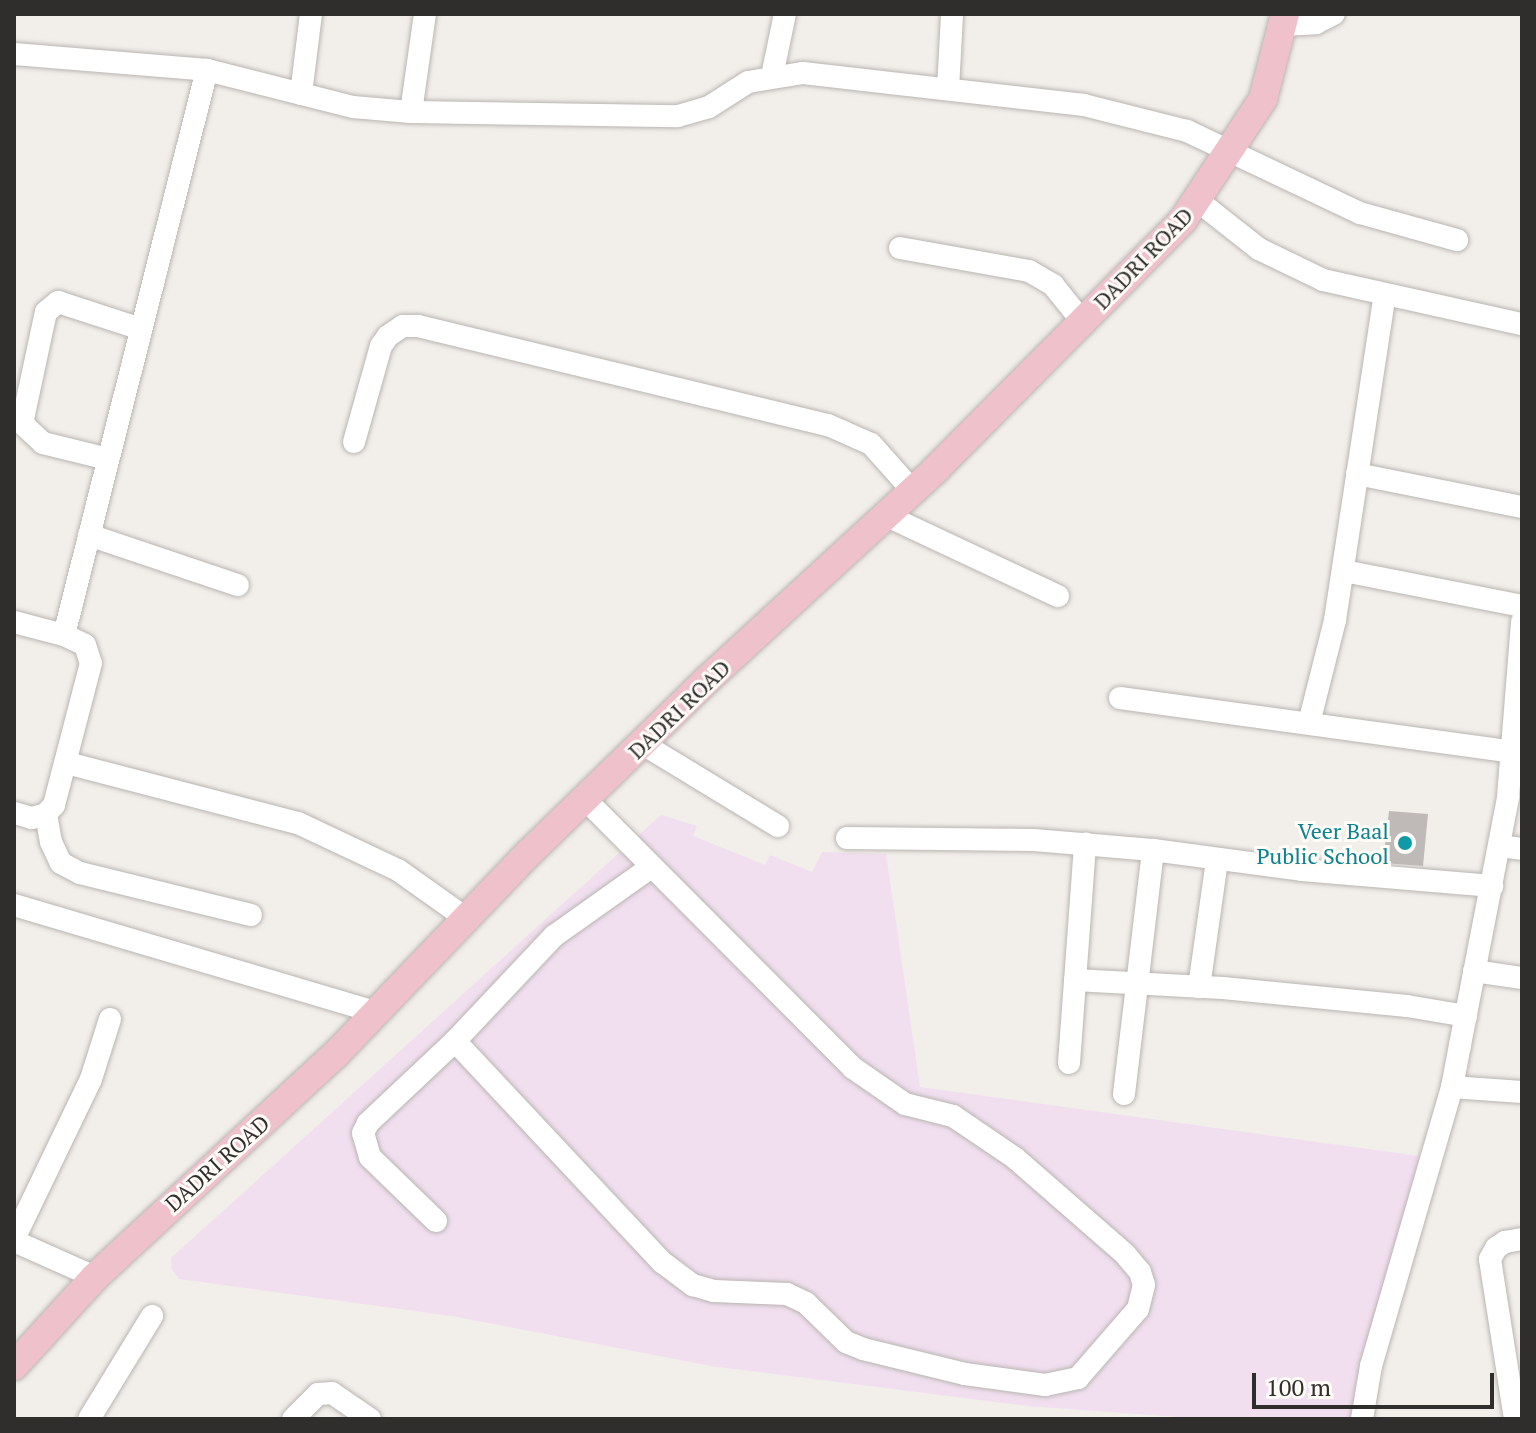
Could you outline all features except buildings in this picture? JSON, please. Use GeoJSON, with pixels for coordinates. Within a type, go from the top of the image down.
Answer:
{"type":"FeatureCollection","features":[{"type":"Feature","properties":{"kind":"main road","name":"DADRI ROAD"},"geometry":{"type":"LineString","coordinates":[[14,1366],[95,1277],[293,1096],[529,853],[912,490],[1198,201],[1263,99],[1284,20]]}},
{"type":"Feature","properties":{"kind":"street"},"geometry":{"type":"LineString","coordinates":[[301,94],[311,14]]}},
{"type":"Feature","properties":{"kind":"street"},"geometry":{"type":"LineString","coordinates":[[411,112],[425,14]]}},
{"type":"Feature","properties":{"kind":"street"},"geometry":{"type":"LineString","coordinates":[[772,76],[785,14]]}},
{"type":"Feature","properties":{"kind":"street"},"geometry":{"type":"LineString","coordinates":[[948,89],[952,14]]}},
{"type":"Feature","properties":{"kind":"street"},"geometry":{"type":"LineString","coordinates":[[1284,20],[1316,23],[1334,14]]}},
{"type":"Feature","properties":{"kind":"street"},"geometry":{"type":"LineString","coordinates":[[14,54],[207,70],[353,107],[411,112],[678,116],[697,112],[748,82],[803,73],[948,89],[1122,113],[1177,128],[1232,150],[1360,213],[1457,240]]}},
{"type":"Feature","properties":{"kind":"street"},"geometry":{"type":"LineString","coordinates":[[64,635],[207,70]]}},
{"type":"Feature","properties":{"kind":"street"},"geometry":{"type":"LineString","coordinates":[[1198,201],[1238,234],[1292,268],[1323,280],[1522,324]]}},
{"type":"Feature","properties":{"kind":"street"},"geometry":{"type":"LineString","coordinates":[[900,248],[1029,271],[1053,285],[1082,321]]}},
{"type":"Feature","properties":{"kind":"street"},"geometry":{"type":"LineString","coordinates":[[1309,723],[1327,661],[1344,571],[1385,295]]}},
{"type":"Feature","properties":{"kind":"street"},"geometry":{"type":"LineString","coordinates":[[108,459],[43,443],[25,426],[23,419],[46,312],[58,302],[141,329]]}},
{"type":"Feature","properties":{"kind":"street"},"geometry":{"type":"LineString","coordinates":[[354,442],[381,346],[388,336],[403,326],[418,326],[828,425],[871,444],[912,490]]}},
{"type":"Feature","properties":{"kind":"street"},"geometry":{"type":"LineString","coordinates":[[1357,474],[1522,507]]}},
{"type":"Feature","properties":{"kind":"street"},"geometry":{"type":"LineString","coordinates":[[885,515],[1058,596]]}},
{"type":"Feature","properties":{"kind":"street"},"geometry":{"type":"LineString","coordinates":[[89,535],[238,585]]}},
{"type":"Feature","properties":{"kind":"street"},"geometry":{"type":"LineString","coordinates":[[1344,571],[1522,606]]}},
{"type":"Feature","properties":{"kind":"street"},"geometry":{"type":"LineString","coordinates":[[14,622],[64,635],[85,645],[91,663],[54,805],[46,814],[32,818],[14,813]]}},
{"type":"Feature","properties":{"kind":"street"},"geometry":{"type":"LineString","coordinates":[[1362,1419],[1371,1366],[1452,1087],[1492,886],[1511,847],[1522,622]]}},
{"type":"Feature","properties":{"kind":"street"},"geometry":{"type":"LineString","coordinates":[[1120,698],[1309,723],[1516,742]]}},
{"type":"Feature","properties":{"kind":"street"},"geometry":{"type":"LineString","coordinates":[[643,744],[778,826]]}},
{"type":"Feature","properties":{"kind":"street"},"geometry":{"type":"LineString","coordinates":[[67,763],[298,823],[398,870],[467,919]]}},
{"type":"Feature","properties":{"kind":"street"},"geometry":{"type":"LineString","coordinates":[[455,1041],[662,1262],[693,1285],[714,1291],[787,1294],[806,1303],[846,1342],[965,1374],[1045,1385],[1078,1378],[1138,1309],[1143,1296],[1140,1272],[1125,1254],[1015,1158],[953,1116],[905,1104],[853,1068],[586,800]]}},
{"type":"Feature","properties":{"kind":"street"},"geometry":{"type":"LineString","coordinates":[[46,814],[51,842],[61,863],[80,873],[251,915]]}},
{"type":"Feature","properties":{"kind":"street"},"geometry":{"type":"LineString","coordinates":[[847,838],[1034,840],[1153,850],[1217,861],[1492,886]]}},
{"type":"Feature","properties":{"kind":"street"},"geometry":{"type":"LineString","coordinates":[[1069,1063],[1085,844]]}},
{"type":"Feature","properties":{"kind":"street"},"geometry":{"type":"LineString","coordinates":[[1124,1094],[1153,850]]}},
{"type":"Feature","properties":{"kind":"street"},"geometry":{"type":"LineString","coordinates":[[1199,987],[1217,861]]}},
{"type":"Feature","properties":{"kind":"street"},"geometry":{"type":"LineString","coordinates":[[436,1221],[370,1157],[363,1133],[368,1123],[455,1041],[554,936],[651,867]]}},
{"type":"Feature","properties":{"kind":"street"},"geometry":{"type":"LineString","coordinates":[[14,905],[376,1012]]}},
{"type":"Feature","properties":{"kind":"street"},"geometry":{"type":"LineString","coordinates":[[1474,971],[1522,978]]}},
{"type":"Feature","properties":{"kind":"street"},"geometry":{"type":"LineString","coordinates":[[1075,980],[1199,987],[1407,1006],[1466,1016]]}},
{"type":"Feature","properties":{"kind":"street"},"geometry":{"type":"LineString","coordinates":[[95,1277],[14,1240],[91,1079],[110,1019]]}},
{"type":"Feature","properties":{"kind":"street"},"geometry":{"type":"LineString","coordinates":[[1452,1087],[1522,1092]]}},
{"type":"Feature","properties":{"kind":"street"},"geometry":{"type":"LineString","coordinates":[[1515,1419],[1490,1259],[1496,1248],[1505,1242],[1522,1239]]}},
{"type":"Feature","properties":{"kind":"street"},"geometry":{"type":"LineString","coordinates":[[89,1419],[152,1316]]}},
{"type":"Feature","properties":{"kind":"street"},"geometry":{"type":"LineString","coordinates":[[293,1419],[318,1394],[332,1393],[370,1419]]}},
{"type":"Feature","properties":{"kind":"shaded area"},"geometry":{"type":"Polygon","coordinates":[[[661,815],[697,826],[693,836],[765,865],[770,855],[812,872],[822,852],[886,854],[920,1087],[1419,1156],[1351,1419],[1206,1419],[1028,1406],[711,1366],[452,1316],[179,1279],[172,1270],[171,1258],[661,815]]]}},
{"type":"Feature","properties":{"kind":"place","name":"Veer Baal Public School"},"geometry":{"type":"Point","coordinates":[1405,843]}}]}
